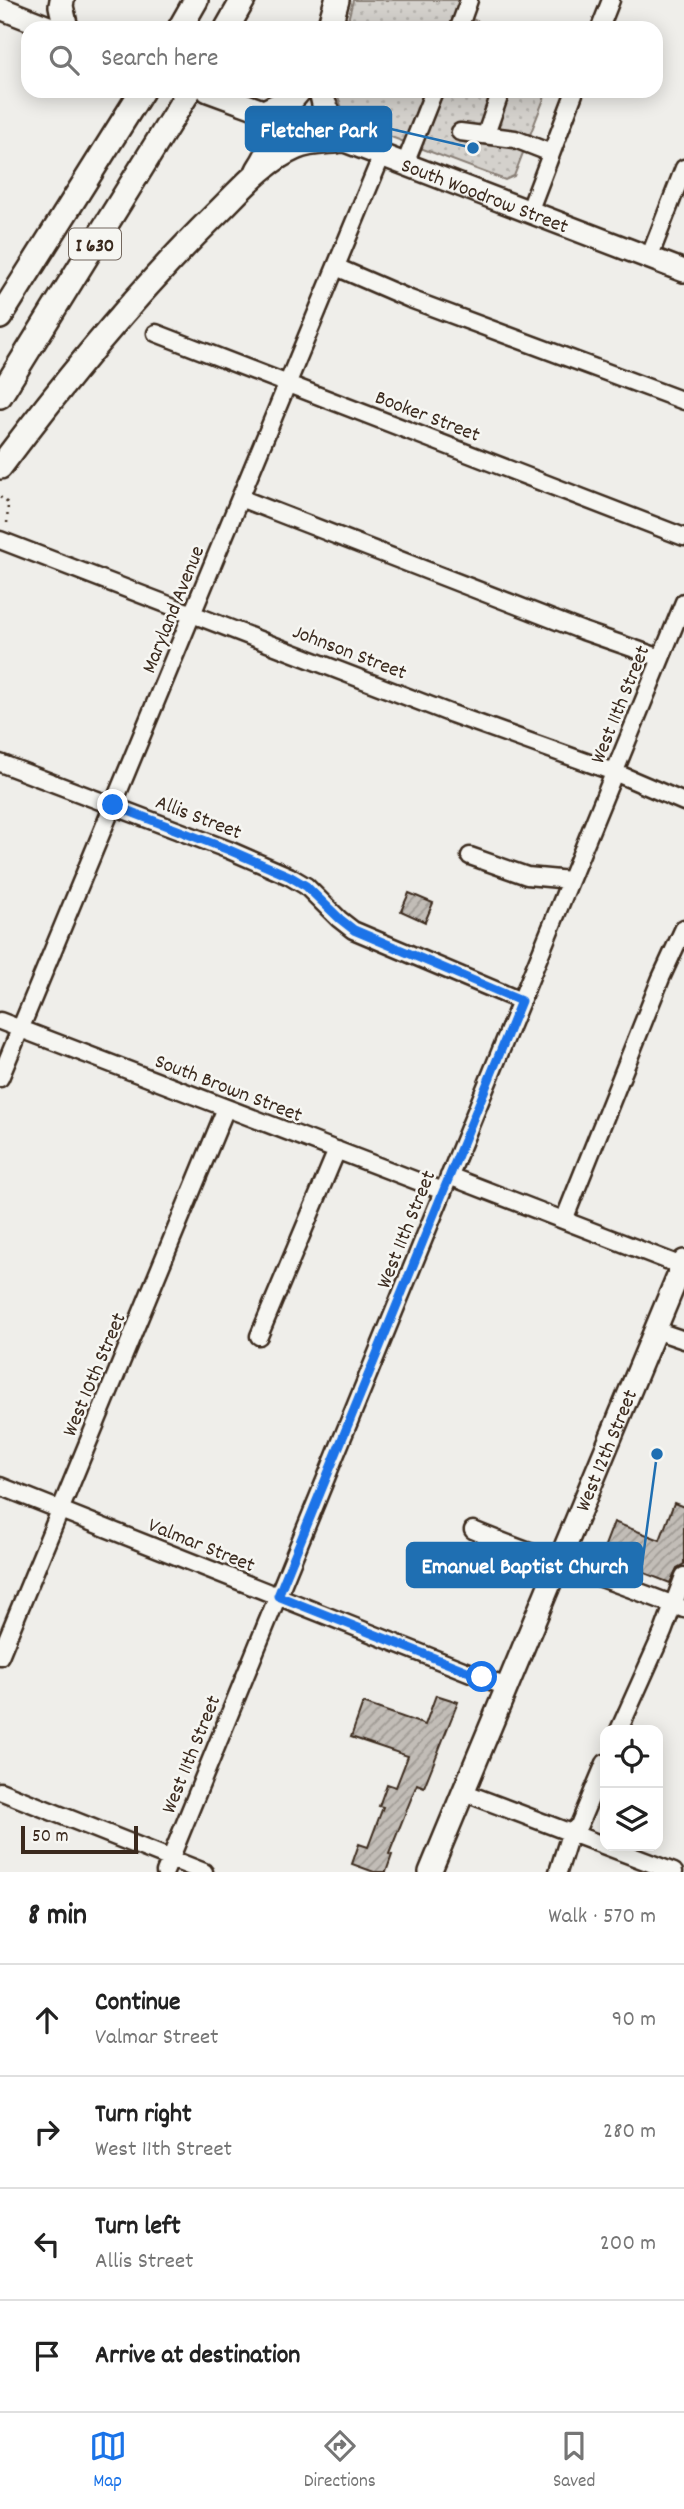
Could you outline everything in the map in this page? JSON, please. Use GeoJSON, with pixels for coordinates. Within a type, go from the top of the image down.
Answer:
{"type":"FeatureCollection","features":[{"type":"Feature","properties":{"kind":"highway"},"geometry":{"type":"LineString","coordinates":[[62,0],[64,21]]}},
{"type":"Feature","properties":{"kind":"highway"},"geometry":{"type":"LineString","coordinates":[[184,21],[196,0]]}},
{"type":"Feature","properties":{"kind":"highway"},"geometry":{"type":"LineString","coordinates":[[231,21],[243,0]]}},
{"type":"Feature","properties":{"kind":"highway"},"geometry":{"type":"LineString","coordinates":[[331,21],[337,0]]}},
{"type":"Feature","properties":{"kind":"highway","name":"I 630"},"geometry":{"type":"LineString","coordinates":[[0,317],[138,98]]}},
{"type":"Feature","properties":{"kind":"highway","name":"I 630"},"geometry":{"type":"LineString","coordinates":[[0,396],[185,98]]}},
{"type":"Feature","properties":{"kind":"highway"},"geometry":{"type":"LineString","coordinates":[[255,175],[268,155],[273,141],[271,128],[257,110],[293,98]]}},
{"type":"Feature","properties":{"kind":"highway"},"geometry":{"type":"LineString","coordinates":[[0,467],[53,397],[117,320],[183,246],[255,175],[295,148],[342,140],[323,98]]}},
{"type":"Feature","properties":{"kind":"main road"},"geometry":{"type":"LineString","coordinates":[[0,8],[33,21]]}},
{"type":"Feature","properties":{"kind":"main road","name":"South Woodrow Street"},"geometry":{"type":"LineString","coordinates":[[226,98],[684,271]]}},
{"type":"Feature","properties":{"kind":"main road","name":"West 12th Street"},"geometry":{"type":"LineString","coordinates":[[430,1872],[683,1263]]}},
{"type":"Feature","properties":{"kind":"street"},"geometry":{"type":"LineString","coordinates":[[461,21],[469,0]]}},
{"type":"Feature","properties":{"kind":"street"},"geometry":{"type":"LineString","coordinates":[[603,21],[611,0]]}},
{"type":"Feature","properties":{"kind":"street"},"geometry":{"type":"LineString","coordinates":[[405,164],[431,98]]}},
{"type":"Feature","properties":{"kind":"street"},"geometry":{"type":"LineString","coordinates":[[486,134],[499,98]]}},
{"type":"Feature","properties":{"kind":"street"},"geometry":{"type":"LineString","coordinates":[[529,212],[572,98]]}},
{"type":"Feature","properties":{"kind":"street"},"geometry":{"type":"LineString","coordinates":[[460,132],[514,139],[551,153]]}},
{"type":"Feature","properties":{"kind":"street","name":"Maryland Avenue"},"geometry":{"type":"LineString","coordinates":[[0,1078],[382,155]]}},
{"type":"Feature","properties":{"kind":"street"},"geometry":{"type":"LineString","coordinates":[[649,258],[684,169]]}},
{"type":"Feature","properties":{"kind":"street"},"geometry":{"type":"LineString","coordinates":[[336,267],[410,299],[684,401]]}},
{"type":"Feature","properties":{"kind":"street","name":"Booker Street"},"geometry":{"type":"LineString","coordinates":[[156,333],[684,537]]}},
{"type":"Feature","properties":{"kind":"street"},"geometry":{"type":"LineString","coordinates":[[240,498],[583,631],[661,658]]}},
{"type":"Feature","properties":{"kind":"street","name":"Johnson Street"},"geometry":{"type":"LineString","coordinates":[[4,541],[452,714],[614,772],[684,802]]}},
{"type":"Feature","properties":{"kind":"street","name":"West 11th Street"},"geometry":{"type":"LineString","coordinates":[[167,1866],[684,602]]}},
{"type":"Feature","properties":{"kind":"street","name":"Allis Street"},"geometry":{"type":"LineString","coordinates":[[0,763],[229,850],[289,876],[306,886],[354,930],[521,1001]]}},
{"type":"Feature","properties":{"kind":"street"},"geometry":{"type":"LineString","coordinates":[[470,856],[527,876],[570,880]]}},
{"type":"Feature","properties":{"kind":"street"},"geometry":{"type":"LineString","coordinates":[[564,1220],[661,978],[684,928]]}},
{"type":"Feature","properties":{"kind":"street","name":"South Brown Street"},"geometry":{"type":"LineString","coordinates":[[0,1021],[337,1150],[564,1220],[683,1263]]}},
{"type":"Feature","properties":{"kind":"street","name":"West 10th Street"},"geometry":{"type":"LineString","coordinates":[[0,1656],[226,1108]]}},
{"type":"Feature","properties":{"kind":"street"},"geometry":{"type":"LineString","coordinates":[[259,1336],[337,1150]]}},
{"type":"Feature","properties":{"kind":"street"},"geometry":{"type":"LineString","coordinates":[[655,1330],[684,1340]]}},
{"type":"Feature","properties":{"kind":"street","name":"Valmar Street"},"geometry":{"type":"LineString","coordinates":[[0,1486],[506,1687]]}},
{"type":"Feature","properties":{"kind":"street"},"geometry":{"type":"LineString","coordinates":[[473,1530],[678,1607]]}},
{"type":"Feature","properties":{"kind":"street"},"geometry":{"type":"LineString","coordinates":[[621,1725],[678,1607],[684,1576]]}},
{"type":"Feature","properties":{"kind":"street"},"geometry":{"type":"LineString","coordinates":[[558,1872],[570,1834],[579,1825],[600,1775]]}},
{"type":"Feature","properties":{"kind":"street"},"geometry":{"type":"LineString","coordinates":[[0,1791],[167,1866],[204,1872]]}},
{"type":"Feature","properties":{"kind":"street"},"geometry":{"type":"LineString","coordinates":[[463,1792],[674,1872]]}},
{"type":"Feature","properties":{"kind":"path"},"geometry":{"type":"LineString","coordinates":[[0,497],[8,503],[4,541]]}},
{"type":"Feature","properties":{"kind":"shaded area"},"geometry":{"type":"Polygon","coordinates":[[[353,0],[469,0],[463,16],[477,21],[348,21],[353,0]]]}},
{"type":"Feature","properties":{"kind":"shaded area"},"geometry":{"type":"Polygon","coordinates":[[[338,98],[544,98],[514,176],[505,180],[346,120],[338,98]]]}},
{"type":"Feature","properties":{"kind":"building"},"geometry":{"type":"Polygon","coordinates":[[[409,893],[433,903],[425,922],[401,911],[409,893]]]}},
{"type":"Feature","properties":{"kind":"building"},"geometry":{"type":"Polygon","coordinates":[[[674,1503],[684,1507],[684,1564],[677,1568],[670,1583],[601,1556],[614,1522],[660,1540],[674,1503]]]}},
{"type":"Feature","properties":{"kind":"building"},"geometry":{"type":"Polygon","coordinates":[[[436,1695],[458,1702],[424,1787],[417,1784],[389,1854],[392,1855],[386,1872],[374,1872],[352,1864],[359,1844],[368,1847],[383,1807],[379,1806],[387,1784],[396,1787],[408,1756],[351,1737],[363,1703],[425,1725],[436,1695]]]}},
{"type":"Feature","properties":{"kind":"place","name":"Fletcher Park"},"geometry":{"type":"Point","coordinates":[473,148]}},
{"type":"Feature","properties":{"kind":"place","name":"Emanuel Baptist Church"},"geometry":{"type":"Point","coordinates":[657,1454]}},
{"type":"Feature","properties":{"kind":"route"},"geometry":{"type":"LineString","coordinates":[[113,805],[289,876],[306,886],[354,930],[521,1001],[278,1596],[482,1677]]}}]}
